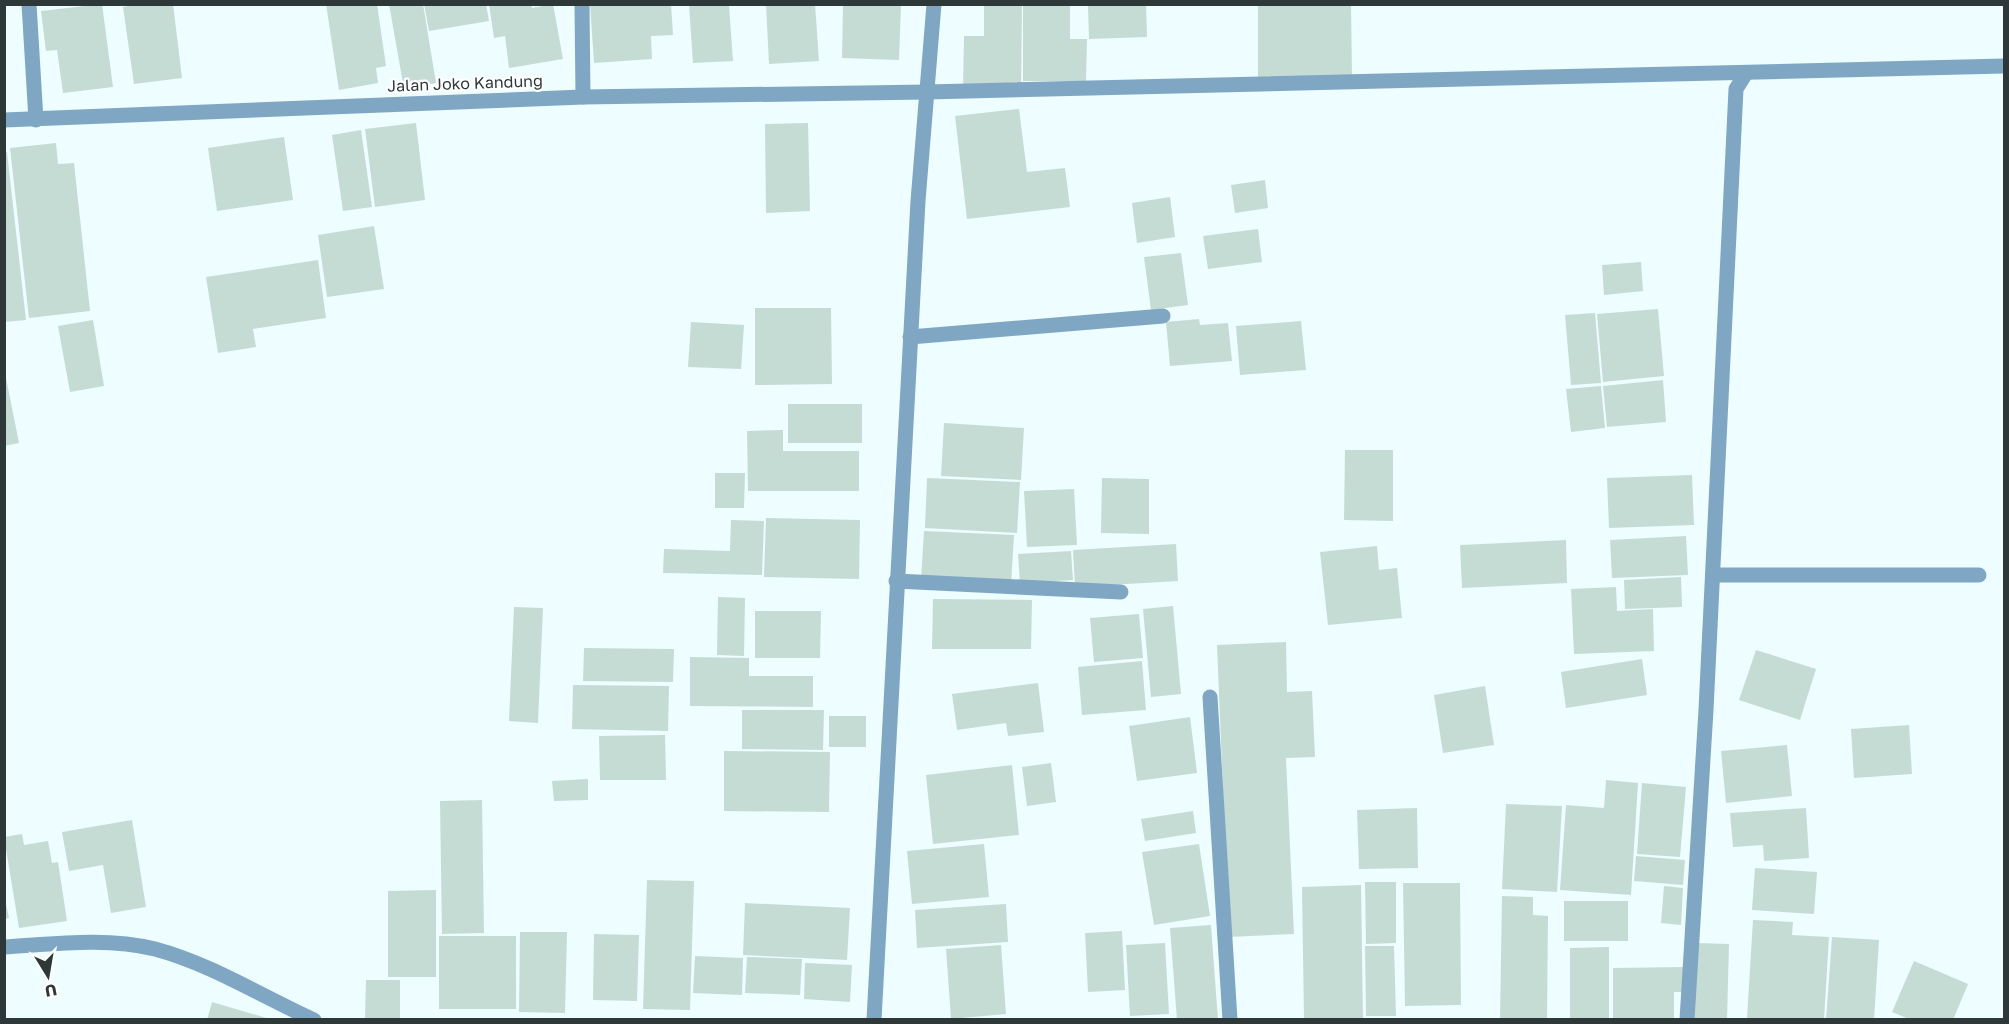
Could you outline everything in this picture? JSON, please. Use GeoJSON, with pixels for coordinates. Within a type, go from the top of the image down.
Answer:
{"type":"FeatureCollection","features":[{"type":"Feature","properties":{"kind":"street"},"geometry":{"type":"LineString","coordinates":[[29,4],[36,120]]}},
{"type":"Feature","properties":{"kind":"street"},"geometry":{"type":"LineString","coordinates":[[582,4],[583,97]]}},
{"type":"Feature","properties":{"kind":"street"},"geometry":{"type":"LineString","coordinates":[[874,1020],[918,201],[934,4]]}},
{"type":"Feature","properties":{"kind":"street","name":"Jalan Joko Kandung"},"geometry":{"type":"LineString","coordinates":[[4,120],[583,97],[927,92],[2004,66]]}},
{"type":"Feature","properties":{"kind":"street"},"geometry":{"type":"LineString","coordinates":[[1687,1020],[1713,575],[1736,89],[1746,73]]}},
{"type":"Feature","properties":{"kind":"street"},"geometry":{"type":"LineString","coordinates":[[910,337],[1163,316]]}},
{"type":"Feature","properties":{"kind":"street"},"geometry":{"type":"LineString","coordinates":[[1713,575],[1979,575]]}},
{"type":"Feature","properties":{"kind":"street"},"geometry":{"type":"LineString","coordinates":[[896,581],[1121,592]]}},
{"type":"Feature","properties":{"kind":"street"},"geometry":{"type":"LineString","coordinates":[[1210,697],[1230,1020]]}},
{"type":"Feature","properties":{"kind":"street"},"geometry":{"type":"LineString","coordinates":[[4,947],[111,942],[153,949],[190,961],[314,1020]]}},
{"type":"Feature","properties":{"kind":"building"},"geometry":{"type":"Polygon","coordinates":[[[102,4],[113,87],[63,93],[57,50],[46,51],[41,11],[102,4]]]}},
{"type":"Feature","properties":{"kind":"building"},"geometry":{"type":"Polygon","coordinates":[[[138,4],[173,4],[182,78],[134,84],[123,7],[138,4]]]}},
{"type":"Feature","properties":{"kind":"building"},"geometry":{"type":"Polygon","coordinates":[[[326,4],[377,4],[386,66],[376,68],[378,83],[339,90],[326,4]]]}},
{"type":"Feature","properties":{"kind":"building"},"geometry":{"type":"Polygon","coordinates":[[[389,4],[423,4],[436,83],[404,89],[389,4]]]}},
{"type":"Feature","properties":{"kind":"building"},"geometry":{"type":"Polygon","coordinates":[[[424,4],[486,4],[489,21],[429,31],[424,4]]]}},
{"type":"Feature","properties":{"kind":"building"},"geometry":{"type":"Polygon","coordinates":[[[489,4],[531,4],[532,8],[553,4],[563,59],[509,68],[505,36],[494,38],[489,4]]]}},
{"type":"Feature","properties":{"kind":"building"},"geometry":{"type":"Polygon","coordinates":[[[590,4],[671,4],[673,35],[651,36],[652,59],[594,63],[590,4]]]}},
{"type":"Feature","properties":{"kind":"building"},"geometry":{"type":"Polygon","coordinates":[[[766,4],[815,4],[819,61],[769,64],[766,4]]]}},
{"type":"Feature","properties":{"kind":"building"},"geometry":{"type":"Polygon","coordinates":[[[843,4],[901,4],[899,60],[842,58],[843,4]]]}},
{"type":"Feature","properties":{"kind":"building"},"geometry":{"type":"Polygon","coordinates":[[[984,4],[1022,4],[1021,88],[963,88],[964,36],[984,36],[984,4]]]}},
{"type":"Feature","properties":{"kind":"building"},"geometry":{"type":"Polygon","coordinates":[[[1023,4],[1070,4],[1070,39],[1087,39],[1086,81],[1023,81],[1023,4]]]}},
{"type":"Feature","properties":{"kind":"building"},"geometry":{"type":"Polygon","coordinates":[[[1146,4],[1147,37],[1089,39],[1088,6],[1146,4]]]}},
{"type":"Feature","properties":{"kind":"building"},"geometry":{"type":"Polygon","coordinates":[[[1258,4],[1351,4],[1352,77],[1258,78],[1258,4]]]}},
{"type":"Feature","properties":{"kind":"building"},"geometry":{"type":"Polygon","coordinates":[[[689,5],[729,5],[733,61],[693,63],[689,5]]]}},
{"type":"Feature","properties":{"kind":"building"},"geometry":{"type":"Polygon","coordinates":[[[1019,109],[1027,172],[1065,168],[1070,207],[967,219],[955,116],[1019,109]]]}},
{"type":"Feature","properties":{"kind":"building"},"geometry":{"type":"Polygon","coordinates":[[[416,123],[425,200],[375,207],[365,129],[416,123]]]}},
{"type":"Feature","properties":{"kind":"building"},"geometry":{"type":"Polygon","coordinates":[[[808,123],[810,211],[766,213],[765,124],[808,123]]]}},
{"type":"Feature","properties":{"kind":"building"},"geometry":{"type":"Polygon","coordinates":[[[361,130],[372,207],[343,211],[332,135],[361,130]]]}},
{"type":"Feature","properties":{"kind":"building"},"geometry":{"type":"Polygon","coordinates":[[[284,137],[293,200],[217,211],[208,148],[284,137]]]}},
{"type":"Feature","properties":{"kind":"building"},"geometry":{"type":"Polygon","coordinates":[[[56,143],[58,164],[74,163],[90,311],[29,318],[10,148],[56,143]]]}},
{"type":"Feature","properties":{"kind":"building"},"geometry":{"type":"Polygon","coordinates":[[[4,152],[7,152],[26,320],[4,322],[4,152]]]}},
{"type":"Feature","properties":{"kind":"building"},"geometry":{"type":"Polygon","coordinates":[[[1265,180],[1268,208],[1235,213],[1231,185],[1265,180]]]}},
{"type":"Feature","properties":{"kind":"building"},"geometry":{"type":"Polygon","coordinates":[[[1170,197],[1175,237],[1137,243],[1132,203],[1170,197]]]}},
{"type":"Feature","properties":{"kind":"building"},"geometry":{"type":"Polygon","coordinates":[[[374,226],[384,289],[327,297],[318,235],[374,226]]]}},
{"type":"Feature","properties":{"kind":"building"},"geometry":{"type":"Polygon","coordinates":[[[1258,229],[1262,262],[1208,269],[1203,236],[1258,229]]]}},
{"type":"Feature","properties":{"kind":"building"},"geometry":{"type":"Polygon","coordinates":[[[1181,253],[1188,305],[1151,310],[1144,257],[1181,253]]]}},
{"type":"Feature","properties":{"kind":"building"},"geometry":{"type":"Polygon","coordinates":[[[318,260],[326,318],[253,329],[256,347],[218,353],[206,277],[318,260]]]}},
{"type":"Feature","properties":{"kind":"building"},"geometry":{"type":"Polygon","coordinates":[[[1641,262],[1643,291],[1604,295],[1602,265],[1641,262]]]}},
{"type":"Feature","properties":{"kind":"building"},"geometry":{"type":"Polygon","coordinates":[[[755,308],[831,308],[832,384],[755,385],[755,308]]]}},
{"type":"Feature","properties":{"kind":"building"},"geometry":{"type":"Polygon","coordinates":[[[1658,309],[1664,376],[1603,382],[1597,314],[1658,309]]]}},
{"type":"Feature","properties":{"kind":"building"},"geometry":{"type":"Polygon","coordinates":[[[1595,313],[1601,383],[1571,385],[1565,315],[1595,313]]]}},
{"type":"Feature","properties":{"kind":"building"},"geometry":{"type":"Polygon","coordinates":[[[1199,319],[1200,325],[1228,323],[1232,361],[1170,366],[1166,322],[1199,319]]]}},
{"type":"Feature","properties":{"kind":"building"},"geometry":{"type":"Polygon","coordinates":[[[93,320],[104,386],[70,392],[58,326],[93,320]]]}},
{"type":"Feature","properties":{"kind":"building"},"geometry":{"type":"Polygon","coordinates":[[[1301,321],[1306,370],[1240,375],[1236,326],[1301,321]]]}},
{"type":"Feature","properties":{"kind":"building"},"geometry":{"type":"Polygon","coordinates":[[[691,322],[744,325],[741,369],[688,367],[691,322]]]}},
{"type":"Feature","properties":{"kind":"building"},"geometry":{"type":"Polygon","coordinates":[[[4,368],[19,443],[4,446],[4,368]]]}},
{"type":"Feature","properties":{"kind":"building"},"geometry":{"type":"Polygon","coordinates":[[[1663,380],[1666,422],[1607,427],[1603,386],[1663,380]]]}},
{"type":"Feature","properties":{"kind":"building"},"geometry":{"type":"Polygon","coordinates":[[[1601,386],[1605,428],[1571,432],[1566,389],[1601,386]]]}},
{"type":"Feature","properties":{"kind":"building"},"geometry":{"type":"Polygon","coordinates":[[[788,404],[862,404],[862,443],[788,443],[788,404]]]}},
{"type":"Feature","properties":{"kind":"building"},"geometry":{"type":"Polygon","coordinates":[[[944,423],[1024,428],[1021,480],[941,476],[944,423]]]}},
{"type":"Feature","properties":{"kind":"building"},"geometry":{"type":"Polygon","coordinates":[[[783,430],[783,451],[859,451],[859,491],[748,491],[747,431],[783,430]]]}},
{"type":"Feature","properties":{"kind":"building"},"geometry":{"type":"Polygon","coordinates":[[[1345,450],[1393,450],[1393,521],[1344,520],[1345,450]]]}},
{"type":"Feature","properties":{"kind":"building"},"geometry":{"type":"Polygon","coordinates":[[[715,473],[745,473],[744,508],[715,508],[715,473]]]}},
{"type":"Feature","properties":{"kind":"building"},"geometry":{"type":"Polygon","coordinates":[[[1692,475],[1694,525],[1609,528],[1607,478],[1692,475]]]}},
{"type":"Feature","properties":{"kind":"building"},"geometry":{"type":"Polygon","coordinates":[[[927,478],[1020,482],[1017,533],[925,528],[927,478]]]}},
{"type":"Feature","properties":{"kind":"building"},"geometry":{"type":"Polygon","coordinates":[[[1102,478],[1149,479],[1149,534],[1101,533],[1102,478]]]}},
{"type":"Feature","properties":{"kind":"building"},"geometry":{"type":"Polygon","coordinates":[[[1074,489],[1077,545],[1027,547],[1024,491],[1074,489]]]}},
{"type":"Feature","properties":{"kind":"building"},"geometry":{"type":"Polygon","coordinates":[[[766,518],[860,520],[859,579],[764,577],[766,518]]]}},
{"type":"Feature","properties":{"kind":"building"},"geometry":{"type":"Polygon","coordinates":[[[731,520],[764,521],[762,575],[663,573],[664,549],[730,551],[731,520]]]}},
{"type":"Feature","properties":{"kind":"building"},"geometry":{"type":"Polygon","coordinates":[[[924,531],[1014,535],[1011,585],[921,579],[924,531]]]}},
{"type":"Feature","properties":{"kind":"building"},"geometry":{"type":"Polygon","coordinates":[[[1686,536],[1688,575],[1612,578],[1610,540],[1686,536]]]}},
{"type":"Feature","properties":{"kind":"building"},"geometry":{"type":"Polygon","coordinates":[[[1566,540],[1567,583],[1462,588],[1460,545],[1566,540]]]}},
{"type":"Feature","properties":{"kind":"building"},"geometry":{"type":"Polygon","coordinates":[[[1176,544],[1178,581],[1075,587],[1073,550],[1176,544]]]}},
{"type":"Feature","properties":{"kind":"building"},"geometry":{"type":"Polygon","coordinates":[[[1377,546],[1379,570],[1397,568],[1402,618],[1328,625],[1320,552],[1377,546]]]}},
{"type":"Feature","properties":{"kind":"building"},"geometry":{"type":"Polygon","coordinates":[[[1071,551],[1073,580],[1020,583],[1018,554],[1071,551]]]}},
{"type":"Feature","properties":{"kind":"building"},"geometry":{"type":"Polygon","coordinates":[[[1681,577],[1682,607],[1625,609],[1624,580],[1681,577]]]}},
{"type":"Feature","properties":{"kind":"building"},"geometry":{"type":"Polygon","coordinates":[[[1616,587],[1617,611],[1653,609],[1654,651],[1574,654],[1571,589],[1616,587]]]}},
{"type":"Feature","properties":{"kind":"building"},"geometry":{"type":"Polygon","coordinates":[[[718,597],[745,598],[744,656],[717,655],[718,597]]]}},
{"type":"Feature","properties":{"kind":"building"},"geometry":{"type":"Polygon","coordinates":[[[933,599],[1032,600],[1031,649],[932,649],[933,599]]]}},
{"type":"Feature","properties":{"kind":"building"},"geometry":{"type":"Polygon","coordinates":[[[1173,606],[1181,694],[1151,697],[1143,609],[1173,606]]]}},
{"type":"Feature","properties":{"kind":"building"},"geometry":{"type":"Polygon","coordinates":[[[514,607],[543,608],[538,723],[509,721],[514,607]]]}},
{"type":"Feature","properties":{"kind":"building"},"geometry":{"type":"Polygon","coordinates":[[[755,611],[821,611],[820,658],[755,658],[755,611]]]}},
{"type":"Feature","properties":{"kind":"building"},"geometry":{"type":"Polygon","coordinates":[[[1139,614],[1143,658],[1094,662],[1090,618],[1139,614]]]}},
{"type":"Feature","properties":{"kind":"building"},"geometry":{"type":"Polygon","coordinates":[[[1286,642],[1287,692],[1312,691],[1315,757],[1286,758],[1294,934],[1229,937],[1217,645],[1286,642]]]}},
{"type":"Feature","properties":{"kind":"building"},"geometry":{"type":"Polygon","coordinates":[[[584,648],[674,649],[673,682],[583,681],[584,648]]]}},
{"type":"Feature","properties":{"kind":"building"},"geometry":{"type":"Polygon","coordinates":[[[1756,650],[1816,669],[1800,720],[1739,700],[1756,650]]]}},
{"type":"Feature","properties":{"kind":"building"},"geometry":{"type":"Polygon","coordinates":[[[690,657],[749,658],[749,676],[813,676],[813,707],[690,706],[690,657]]]}},
{"type":"Feature","properties":{"kind":"building"},"geometry":{"type":"Polygon","coordinates":[[[1642,659],[1647,695],[1566,708],[1561,672],[1642,659]]]}},
{"type":"Feature","properties":{"kind":"building"},"geometry":{"type":"Polygon","coordinates":[[[1142,661],[1146,710],[1082,715],[1078,667],[1142,661]]]}},
{"type":"Feature","properties":{"kind":"building"},"geometry":{"type":"Polygon","coordinates":[[[1038,683],[1044,732],[1008,736],[1006,723],[957,730],[952,694],[1038,683]]]}},
{"type":"Feature","properties":{"kind":"building"},"geometry":{"type":"Polygon","coordinates":[[[573,685],[669,686],[668,731],[572,729],[573,685]]]}},
{"type":"Feature","properties":{"kind":"building"},"geometry":{"type":"Polygon","coordinates":[[[1485,686],[1494,745],[1443,753],[1434,695],[1485,686]]]}},
{"type":"Feature","properties":{"kind":"building"},"geometry":{"type":"Polygon","coordinates":[[[742,710],[824,710],[823,750],[742,749],[742,710]]]}},
{"type":"Feature","properties":{"kind":"building"},"geometry":{"type":"Polygon","coordinates":[[[829,716],[866,716],[866,747],[829,747],[829,716]]]}},
{"type":"Feature","properties":{"kind":"building"},"geometry":{"type":"Polygon","coordinates":[[[1190,717],[1197,773],[1137,781],[1129,726],[1190,717]]]}},
{"type":"Feature","properties":{"kind":"building"},"geometry":{"type":"Polygon","coordinates":[[[1909,725],[1912,774],[1854,778],[1851,729],[1909,725]]]}},
{"type":"Feature","properties":{"kind":"building"},"geometry":{"type":"Polygon","coordinates":[[[665,735],[666,780],[600,780],[599,736],[665,735]]]}},
{"type":"Feature","properties":{"kind":"building"},"geometry":{"type":"Polygon","coordinates":[[[1787,745],[1792,796],[1726,803],[1721,751],[1787,745]]]}},
{"type":"Feature","properties":{"kind":"building"},"geometry":{"type":"Polygon","coordinates":[[[724,751],[830,752],[829,812],[724,811],[724,751]]]}},
{"type":"Feature","properties":{"kind":"building"},"geometry":{"type":"Polygon","coordinates":[[[1051,763],[1056,802],[1027,806],[1022,767],[1051,763]]]}},
{"type":"Feature","properties":{"kind":"building"},"geometry":{"type":"Polygon","coordinates":[[[1012,765],[1019,835],[933,844],[926,775],[1012,765]]]}},
{"type":"Feature","properties":{"kind":"building"},"geometry":{"type":"Polygon","coordinates":[[[588,779],[588,800],[554,801],[552,781],[588,779]]]}},
{"type":"Feature","properties":{"kind":"building"},"geometry":{"type":"Polygon","coordinates":[[[1606,780],[1638,783],[1631,895],[1560,890],[1566,805],[1604,808],[1606,780]]]}},
{"type":"Feature","properties":{"kind":"building"},"geometry":{"type":"Polygon","coordinates":[[[1642,783],[1686,787],[1680,857],[1637,854],[1642,783]]]}},
{"type":"Feature","properties":{"kind":"building"},"geometry":{"type":"Polygon","coordinates":[[[482,800],[484,933],[442,934],[440,801],[482,800]]]}},
{"type":"Feature","properties":{"kind":"building"},"geometry":{"type":"Polygon","coordinates":[[[1506,804],[1562,806],[1557,892],[1502,889],[1506,804]]]}},
{"type":"Feature","properties":{"kind":"building"},"geometry":{"type":"Polygon","coordinates":[[[1417,808],[1418,868],[1359,869],[1357,810],[1417,808]]]}},
{"type":"Feature","properties":{"kind":"building"},"geometry":{"type":"Polygon","coordinates":[[[1806,808],[1809,858],[1764,861],[1763,845],[1733,847],[1730,813],[1806,808]]]}},
{"type":"Feature","properties":{"kind":"building"},"geometry":{"type":"Polygon","coordinates":[[[1193,811],[1196,833],[1145,841],[1141,819],[1193,811]]]}},
{"type":"Feature","properties":{"kind":"building"},"geometry":{"type":"Polygon","coordinates":[[[132,820],[146,907],[111,913],[103,865],[69,871],[62,832],[132,820]]]}},
{"type":"Feature","properties":{"kind":"building"},"geometry":{"type":"Polygon","coordinates":[[[22,834],[24,845],[48,841],[52,863],[58,862],[67,921],[19,928],[4,837],[22,834]]]}},
{"type":"Feature","properties":{"kind":"building"},"geometry":{"type":"Polygon","coordinates":[[[984,844],[989,897],[912,904],[907,851],[984,844]]]}},
{"type":"Feature","properties":{"kind":"building"},"geometry":{"type":"Polygon","coordinates":[[[1199,844],[1210,916],[1154,925],[1142,852],[1199,844]]]}},
{"type":"Feature","properties":{"kind":"building"},"geometry":{"type":"Polygon","coordinates":[[[1636,856],[1685,860],[1683,885],[1634,881],[1636,856]]]}},
{"type":"Feature","properties":{"kind":"building"},"geometry":{"type":"Polygon","coordinates":[[[1755,868],[1817,872],[1814,914],[1752,910],[1755,868]]]}},
{"type":"Feature","properties":{"kind":"building"},"geometry":{"type":"Polygon","coordinates":[[[647,880],[694,881],[690,1010],[643,1009],[647,880]]]}},
{"type":"Feature","properties":{"kind":"building"},"geometry":{"type":"Polygon","coordinates":[[[1365,882],[1396,882],[1396,943],[1366,944],[1365,882]]]}},
{"type":"Feature","properties":{"kind":"building"},"geometry":{"type":"Polygon","coordinates":[[[1403,883],[1460,883],[1461,1005],[1405,1006],[1403,883]]]}},
{"type":"Feature","properties":{"kind":"building"},"geometry":{"type":"Polygon","coordinates":[[[1361,885],[1363,1020],[1304,1020],[1302,887],[1361,885]]]}},
{"type":"Feature","properties":{"kind":"building"},"geometry":{"type":"Polygon","coordinates":[[[1664,886],[1683,888],[1681,925],[1661,923],[1664,886]]]}},
{"type":"Feature","properties":{"kind":"building"},"geometry":{"type":"Polygon","coordinates":[[[436,890],[436,977],[388,977],[388,891],[436,890]]]}},
{"type":"Feature","properties":{"kind":"building"},"geometry":{"type":"Polygon","coordinates":[[[4,895],[9,918],[4,919],[4,895]]]}},
{"type":"Feature","properties":{"kind":"building"},"geometry":{"type":"Polygon","coordinates":[[[1502,896],[1533,897],[1533,915],[1548,916],[1547,1020],[1500,1020],[1502,896]]]}},
{"type":"Feature","properties":{"kind":"building"},"geometry":{"type":"Polygon","coordinates":[[[1564,901],[1628,901],[1628,941],[1564,941],[1564,901]]]}},
{"type":"Feature","properties":{"kind":"building"},"geometry":{"type":"Polygon","coordinates":[[[745,903],[850,908],[847,960],[743,955],[745,903]]]}},
{"type":"Feature","properties":{"kind":"building"},"geometry":{"type":"Polygon","coordinates":[[[1006,904],[1008,942],[917,948],[915,910],[1006,904]]]}},
{"type":"Feature","properties":{"kind":"building"},"geometry":{"type":"Polygon","coordinates":[[[1753,920],[1793,922],[1792,935],[1829,937],[1824,1020],[1747,1018],[1753,920]]]}},
{"type":"Feature","properties":{"kind":"building"},"geometry":{"type":"Polygon","coordinates":[[[1211,925],[1218,1020],[1177,1020],[1170,928],[1211,925]]]}},
{"type":"Feature","properties":{"kind":"building"},"geometry":{"type":"Polygon","coordinates":[[[1122,931],[1125,990],[1088,992],[1085,933],[1122,931]]]}},
{"type":"Feature","properties":{"kind":"building"},"geometry":{"type":"Polygon","coordinates":[[[520,932],[567,932],[565,1013],[519,1012],[520,932]]]}},
{"type":"Feature","properties":{"kind":"building"},"geometry":{"type":"Polygon","coordinates":[[[594,934],[639,935],[637,1001],[593,1000],[594,934]]]}},
{"type":"Feature","properties":{"kind":"building"},"geometry":{"type":"Polygon","coordinates":[[[439,936],[516,936],[516,1009],[439,1009],[439,936]]]}},
{"type":"Feature","properties":{"kind":"building"},"geometry":{"type":"Polygon","coordinates":[[[1832,937],[1879,940],[1874,1020],[1826,1020],[1832,937]]]}},
{"type":"Feature","properties":{"kind":"building"},"geometry":{"type":"Polygon","coordinates":[[[1165,943],[1169,1014],[1130,1016],[1126,945],[1165,943]]]}},
{"type":"Feature","properties":{"kind":"building"},"geometry":{"type":"Polygon","coordinates":[[[1696,943],[1729,944],[1727,1020],[1694,1020],[1696,943]]]}},
{"type":"Feature","properties":{"kind":"building"},"geometry":{"type":"Polygon","coordinates":[[[1001,945],[1006,1014],[951,1019],[946,949],[1001,945]]]}},
{"type":"Feature","properties":{"kind":"building"},"geometry":{"type":"Polygon","coordinates":[[[1365,946],[1394,946],[1396,1016],[1366,1016],[1365,946]]]}},
{"type":"Feature","properties":{"kind":"building"},"geometry":{"type":"Polygon","coordinates":[[[1609,947],[1609,1020],[1570,1020],[1570,948],[1609,947]]]}},
{"type":"Feature","properties":{"kind":"building"},"geometry":{"type":"Polygon","coordinates":[[[695,956],[743,958],[742,995],[693,993],[695,956]]]}},
{"type":"Feature","properties":{"kind":"building"},"geometry":{"type":"Polygon","coordinates":[[[747,957],[802,959],[800,995],[745,993],[747,957]]]}},
{"type":"Feature","properties":{"kind":"building"},"geometry":{"type":"Polygon","coordinates":[[[1914,961],[1968,984],[1953,1020],[1911,1020],[1892,1012],[1914,961]]]}},
{"type":"Feature","properties":{"kind":"building"},"geometry":{"type":"Polygon","coordinates":[[[805,963],[852,965],[850,1002],[804,999],[805,963]]]}},
{"type":"Feature","properties":{"kind":"building"},"geometry":{"type":"Polygon","coordinates":[[[1686,967],[1686,992],[1674,992],[1674,1020],[1613,1020],[1613,968],[1686,967]]]}},
{"type":"Feature","properties":{"kind":"building"},"geometry":{"type":"Polygon","coordinates":[[[366,980],[400,980],[400,1020],[365,1020],[366,980]]]}},
{"type":"Feature","properties":{"kind":"building"},"geometry":{"type":"Polygon","coordinates":[[[212,1002],[270,1019],[270,1020],[207,1020],[212,1002]]]}}]}
